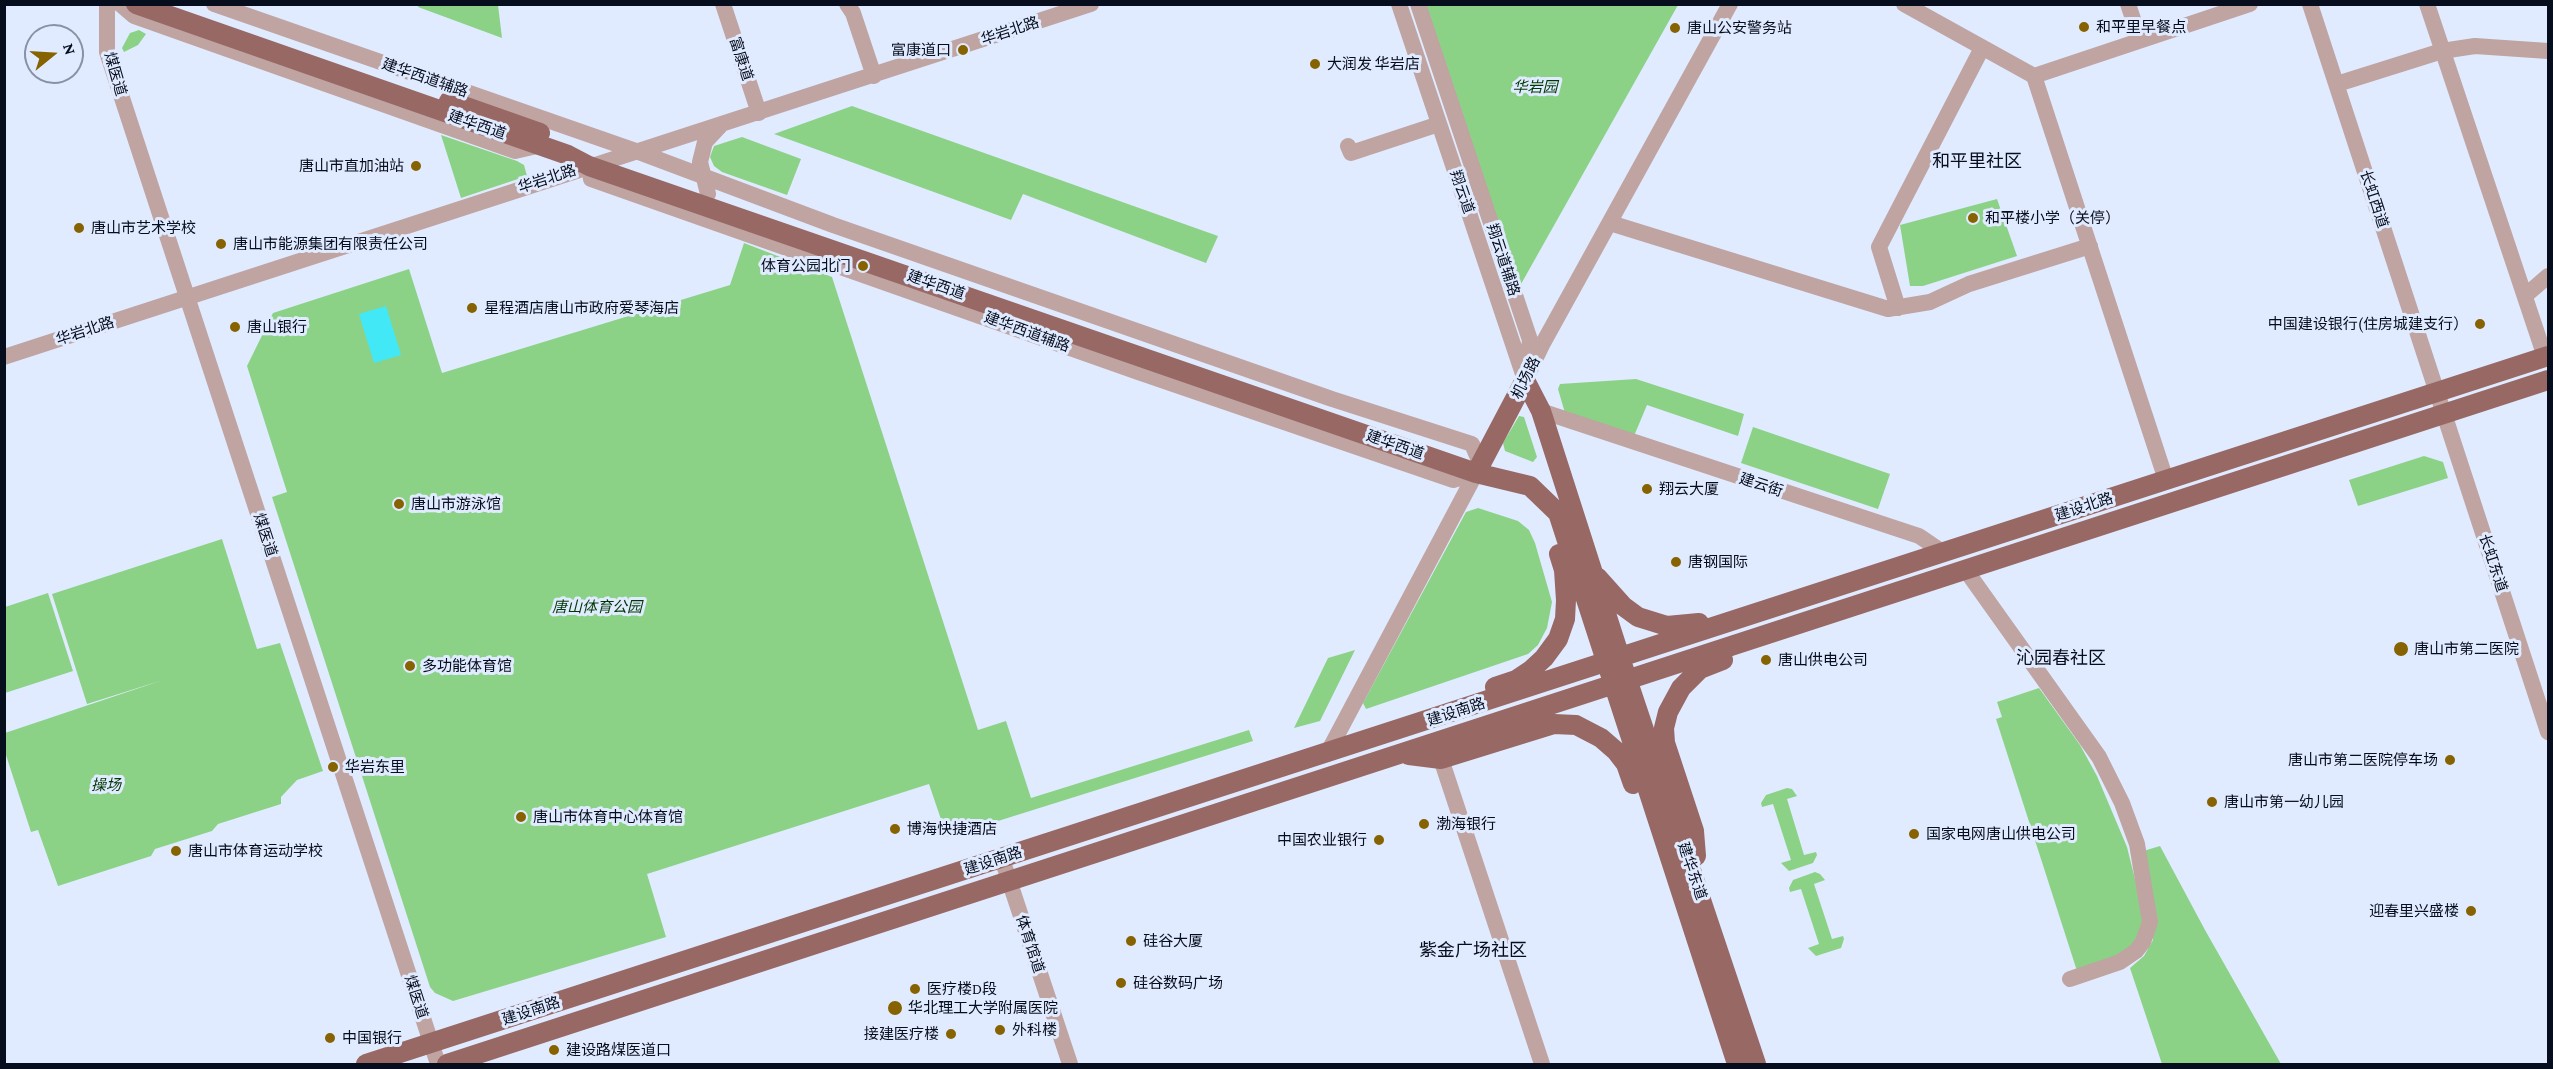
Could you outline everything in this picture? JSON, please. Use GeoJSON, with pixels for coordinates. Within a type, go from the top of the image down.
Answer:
{"type":"FeatureCollection","features":[{"type":"Feature","properties":{"kind":"main road","name":"建华西道"},"geometry":{"type":"LineString","coordinates":[[136,4],[568,155],[589,166],[1478,468]]}},
{"type":"Feature","properties":{"kind":"main road","name":"建华西道"},"geometry":{"type":"LineString","coordinates":[[175,4],[610,159],[705,186],[1496,476],[1530,486],[1558,513],[1613,661]]}},
{"type":"Feature","properties":{"kind":"main road","name":"建设北路"},"geometry":{"type":"LineString","coordinates":[[1613,661],[2547,357]]}},
{"type":"Feature","properties":{"kind":"main road","name":"建华西道"},"geometry":{"type":"LineString","coordinates":[[1526,380],[1541,411],[1592,570],[1619,682]]}},
{"type":"Feature","properties":{"kind":"main road","name":"机场路"},"geometry":{"type":"LineString","coordinates":[[1478,468],[1526,380]]}},
{"type":"Feature","properties":{"kind":"main road","name":"建设北路"},"geometry":{"type":"LineString","coordinates":[[1619,682],[2548,380]]}},
{"type":"Feature","properties":{"kind":"main road"},"geometry":{"type":"LineString","coordinates":[[1513,404],[1525,404],[1541,411]]}},
{"type":"Feature","properties":{"kind":"main road"},"geometry":{"type":"LineString","coordinates":[[1493,437],[1489,456],[1496,476]]}},
{"type":"Feature","properties":{"kind":"main road"},"geometry":{"type":"LineString","coordinates":[[1401,730],[1455,701],[1516,680],[1544,658],[1558,639],[1565,619],[1564,570],[1548,519],[1530,486]]}},
{"type":"Feature","properties":{"kind":"main road"},"geometry":{"type":"LineString","coordinates":[[1592,570],[1623,606],[1638,617],[1667,626],[1689,626],[1766,603],[1836,588]]}},
{"type":"Feature","properties":{"kind":"main road"},"geometry":{"type":"LineString","coordinates":[[1692,898],[1694,831],[1665,743],[1664,728],[1673,702],[1681,688],[1700,669],[1793,635],[1854,604]]}},
{"type":"Feature","properties":{"kind":"main road","name":"建设南路"},"geometry":{"type":"LineString","coordinates":[[366,1065],[1613,661]]}},
{"type":"Feature","properties":{"kind":"main road","name":"建设南路"},"geometry":{"type":"LineString","coordinates":[[447,1065],[1009,880],[1403,755],[1619,682]]}},
{"type":"Feature","properties":{"kind":"main road","name":"建华东道"},"geometry":{"type":"LineString","coordinates":[[1619,682],[1692,898],[1756,1065]]}},
{"type":"Feature","properties":{"kind":"main road"},"geometry":{"type":"LineString","coordinates":[[1403,755],[1441,759],[1554,724],[1576,725],[1587,730],[1616,751],[1626,764],[1659,859],[1692,898]]}},
{"type":"Feature","properties":{"kind":"main road","name":"建华东道"},"geometry":{"type":"LineString","coordinates":[[1692,898],[1737,1065]]}},
{"type":"Feature","properties":{"kind":"street","name":"煤医道"},"geometry":{"type":"LineString","coordinates":[[107,4],[107,52],[438,1065]]}},
{"type":"Feature","properties":{"kind":"street"},"geometry":{"type":"LineString","coordinates":[[120,4],[134,16],[515,151],[537,146]]}},
{"type":"Feature","properties":{"kind":"street","name":"建华西道辅路"},"geometry":{"type":"LineString","coordinates":[[214,4],[636,151],[705,186]]}},
{"type":"Feature","properties":{"kind":"street","name":"富康道"},"geometry":{"type":"LineString","coordinates":[[723,4],[759,113]]}},
{"type":"Feature","properties":{"kind":"street"},"geometry":{"type":"LineString","coordinates":[[847,4],[853,13],[874,76]]}},
{"type":"Feature","properties":{"kind":"street","name":"华岩北路"},"geometry":{"type":"LineString","coordinates":[[4,357],[187,300],[610,159],[721,126],[1090,4]]}},
{"type":"Feature","properties":{"kind":"street","name":"翔云道"},"geometry":{"type":"LineString","coordinates":[[1398,4],[1526,380]]}},
{"type":"Feature","properties":{"kind":"street","name":"翔云道辅路"},"geometry":{"type":"LineString","coordinates":[[1418,4],[1530,340],[1526,380]]}},
{"type":"Feature","properties":{"kind":"street","name":"机场路"},"geometry":{"type":"LineString","coordinates":[[1526,380],[1542,345],[1730,4]]}},
{"type":"Feature","properties":{"kind":"street"},"geometry":{"type":"LineString","coordinates":[[1904,4],[2034,76],[2166,480]]}},
{"type":"Feature","properties":{"kind":"street"},"geometry":{"type":"LineString","coordinates":[[2128,4],[2140,40]]}},
{"type":"Feature","properties":{"kind":"street"},"geometry":{"type":"LineString","coordinates":[[2034,76],[2250,4]]}},
{"type":"Feature","properties":{"kind":"street","name":"长虹西道"},"geometry":{"type":"LineString","coordinates":[[2310,4],[2438,393]]}},
{"type":"Feature","properties":{"kind":"street"},"geometry":{"type":"LineString","coordinates":[[2427,4],[2519,285],[2526,295],[2547,357]]}},
{"type":"Feature","properties":{"kind":"street"},"geometry":{"type":"LineString","coordinates":[[2337,84],[2442,51],[2475,46],[2548,51]]}},
{"type":"Feature","properties":{"kind":"street"},"geometry":{"type":"LineString","coordinates":[[1898,308],[1879,247],[1982,48]]}},
{"type":"Feature","properties":{"kind":"street"},"geometry":{"type":"LineString","coordinates":[[1348,146],[1351,153],[1439,124]]}},
{"type":"Feature","properties":{"kind":"street"},"geometry":{"type":"LineString","coordinates":[[705,186],[700,162],[705,142],[721,126]]}},
{"type":"Feature","properties":{"kind":"street"},"geometry":{"type":"LineString","coordinates":[[1610,223],[1888,309],[1930,302],[1969,284],[2090,246]]}},
{"type":"Feature","properties":{"kind":"street"},"geometry":{"type":"LineString","coordinates":[[2526,295],[2548,276]]}},
{"type":"Feature","properties":{"kind":"street","name":"长虹东道"},"geometry":{"type":"LineString","coordinates":[[2438,393],[2548,732]]}},
{"type":"Feature","properties":{"kind":"street","name":"建云街"},"geometry":{"type":"LineString","coordinates":[[1541,411],[1919,536],[1944,553]]}},
{"type":"Feature","properties":{"kind":"street","name":"机场路"},"geometry":{"type":"LineString","coordinates":[[1328,754],[1478,468]]}},
{"type":"Feature","properties":{"kind":"street"},"geometry":{"type":"LineString","coordinates":[[1965,569],[2099,757],[2122,803],[2137,844],[2150,922],[2143,942],[2136,951],[2120,962],[2070,979]]}},
{"type":"Feature","properties":{"kind":"street"},"geometry":{"type":"LineString","coordinates":[[1441,759],[1542,1065]]}},
{"type":"Feature","properties":{"kind":"street","name":"体育馆道"},"geometry":{"type":"LineString","coordinates":[[1002,859],[1070,1065]]}},
{"type":"Feature","properties":{"kind":"green space"},"geometry":{"type":"Polygon","coordinates":[[[419,4],[498,5],[502,38],[418,7],[419,4]]]}},
{"type":"Feature","properties":{"kind":"green space","name":"华岩园"},"geometry":{"type":"Polygon","coordinates":[[[1423,5],[1678,5],[1516,293],[1423,5]]]}},
{"type":"Feature","properties":{"kind":"green space"},"geometry":{"type":"Polygon","coordinates":[[[139,30],[146,34],[138,45],[124,52],[122,48],[130,33],[139,30]]]}},
{"type":"Feature","properties":{"kind":"green space"},"geometry":{"type":"Polygon","coordinates":[[[852,106],[1218,236],[1206,263],[1023,194],[1011,220],[774,134],[852,106]]]}},
{"type":"Feature","properties":{"kind":"green space"},"geometry":{"type":"Polygon","coordinates":[[[441,135],[517,161],[524,165],[527,176],[461,198],[441,135]]]}},
{"type":"Feature","properties":{"kind":"green space"},"geometry":{"type":"Polygon","coordinates":[[[742,137],[801,159],[787,195],[722,172],[714,166],[710,157],[714,146],[742,137]]]}},
{"type":"Feature","properties":{"kind":"green space"},"geometry":{"type":"Polygon","coordinates":[[[1997,199],[2017,256],[1923,286],[1910,286],[1900,225],[1997,199]]]}},
{"type":"Feature","properties":{"kind":"green space","name":"唐山体育公园"},"geometry":{"type":"Polygon","coordinates":[[[744,243],[832,277],[978,730],[1006,721],[1031,798],[1249,730],[1253,741],[947,837],[929,784],[647,874],[666,937],[453,1001],[435,993],[430,987],[272,497],[287,492],[247,366],[273,313],[409,269],[442,373],[730,285],[744,243]]]}},
{"type":"Feature","properties":{"kind":"green space"},"geometry":{"type":"Polygon","coordinates":[[[1636,379],[1744,414],[1738,436],[1647,405],[1634,436],[1565,413],[1558,389],[1560,384],[1636,379]]]}},
{"type":"Feature","properties":{"kind":"green space"},"geometry":{"type":"Polygon","coordinates":[[[1519,416],[1524,417],[1537,457],[1533,462],[1505,451],[1503,443],[1519,416]]]}},
{"type":"Feature","properties":{"kind":"green space"},"geometry":{"type":"Polygon","coordinates":[[[1753,427],[1890,474],[1878,509],[1741,463],[1753,427]]]}},
{"type":"Feature","properties":{"kind":"green space"},"geometry":{"type":"Polygon","coordinates":[[[2424,456],[2443,462],[2448,478],[2358,506],[2349,480],[2424,456]]]}},
{"type":"Feature","properties":{"kind":"green space"},"geometry":{"type":"Polygon","coordinates":[[[1478,508],[1518,521],[1529,530],[1535,543],[1552,602],[1547,628],[1538,645],[1528,654],[1366,709],[1363,703],[1466,512],[1478,508]]]}},
{"type":"Feature","properties":{"kind":"green space","name":"操场"},"geometry":{"type":"Polygon","coordinates":[[[222,539],[257,649],[280,643],[323,771],[297,780],[281,797],[281,804],[218,824],[212,831],[155,849],[151,856],[58,886],[38,830],[31,832],[5,752],[5,733],[163,680],[87,704],[52,594],[222,539]]]}},
{"type":"Feature","properties":{"kind":"green space"},"geometry":{"type":"Polygon","coordinates":[[[48,593],[73,671],[5,693],[5,607],[48,593]]]}},
{"type":"Feature","properties":{"kind":"green space"},"geometry":{"type":"Polygon","coordinates":[[[1355,650],[1320,721],[1294,728],[1328,658],[1355,650]]]}},
{"type":"Feature","properties":{"kind":"green space"},"geometry":{"type":"Polygon","coordinates":[[[2039,688],[2080,745],[2097,776],[2127,847],[2145,919],[2142,939],[2124,954],[2077,971],[1996,719],[2002,717],[1997,702],[2039,688]]]}},
{"type":"Feature","properties":{"kind":"green space"},"geometry":{"type":"Polygon","coordinates":[[[1787,788],[1792,789],[1797,796],[1787,799],[1804,855],[1816,852],[1817,855],[1813,863],[1789,871],[1781,863],[1791,860],[1773,804],[1762,807],[1761,803],[1766,795],[1787,788]]]}},
{"type":"Feature","properties":{"kind":"green space"},"geometry":{"type":"Polygon","coordinates":[[[2160,846],[2281,1064],[2162,1064],[2130,968],[2144,956],[2153,940],[2140,852],[2160,846]]]}},
{"type":"Feature","properties":{"kind":"green space"},"geometry":{"type":"Polygon","coordinates":[[[1815,872],[1825,880],[1814,884],[1832,939],[1843,936],[1844,939],[1841,948],[1816,956],[1808,948],[1819,944],[1801,889],[1790,892],[1789,888],[1793,880],[1815,872]]]}},
{"type":"Feature","properties":{"kind":"water"},"geometry":{"type":"Polygon","coordinates":[[[386,306],[401,355],[374,363],[359,314],[386,306]]]}},
{"type":"Feature","properties":{"kind":"place","name":"和平里早餐点"},"geometry":{"type":"Point","coordinates":[2084,27]}},
{"type":"Feature","properties":{"kind":"place","name":"唐山公安警务站"},"geometry":{"type":"Point","coordinates":[1675,28]}},
{"type":"Feature","properties":{"kind":"place","name":"富康道口"},"geometry":{"type":"Point","coordinates":[963,50]}},
{"type":"Feature","properties":{"kind":"place","name":"大润发 华岩店"},"geometry":{"type":"Point","coordinates":[1315,64]}},
{"type":"Feature","properties":{"kind":"place","name":"唐山市直加油站"},"geometry":{"type":"Point","coordinates":[416,166]}},
{"type":"Feature","properties":{"kind":"place","name":"和平楼小学（关停）"},"geometry":{"type":"Point","coordinates":[1973,218]}},
{"type":"Feature","properties":{"kind":"place","name":"唐山市艺术学校"},"geometry":{"type":"Point","coordinates":[79,228]}},
{"type":"Feature","properties":{"kind":"place","name":"唐山市能源集团有限责任公司"},"geometry":{"type":"Point","coordinates":[221,244]}},
{"type":"Feature","properties":{"kind":"place","name":"体育公园北门"},"geometry":{"type":"Point","coordinates":[863,266]}},
{"type":"Feature","properties":{"kind":"place","name":"星程酒店唐山市政府爱琴海店"},"geometry":{"type":"Point","coordinates":[472,308]}},
{"type":"Feature","properties":{"kind":"place","name":"中国建设银行(住房城建支行）"},"geometry":{"type":"Point","coordinates":[2480,324]}},
{"type":"Feature","properties":{"kind":"place","name":"唐山银行"},"geometry":{"type":"Point","coordinates":[235,327]}},
{"type":"Feature","properties":{"kind":"place","name":"翔云大厦"},"geometry":{"type":"Point","coordinates":[1647,489]}},
{"type":"Feature","properties":{"kind":"place","name":"唐山市游泳馆"},"geometry":{"type":"Point","coordinates":[399,504]}},
{"type":"Feature","properties":{"kind":"place","name":"唐钢国际"},"geometry":{"type":"Point","coordinates":[1676,562]}},
{"type":"Feature","properties":{"kind":"place","name":"唐山市第二医院"},"geometry":{"type":"Point","coordinates":[2401,649]}},
{"type":"Feature","properties":{"kind":"place","name":"唐山供电公司"},"geometry":{"type":"Point","coordinates":[1766,660]}},
{"type":"Feature","properties":{"kind":"place","name":"多功能体育馆"},"geometry":{"type":"Point","coordinates":[410,666]}},
{"type":"Feature","properties":{"kind":"place","name":"唐山市第二医院停车场"},"geometry":{"type":"Point","coordinates":[2450,760]}},
{"type":"Feature","properties":{"kind":"place","name":"华岩东里"},"geometry":{"type":"Point","coordinates":[333,767]}},
{"type":"Feature","properties":{"kind":"place","name":"唐山市第一幼儿园"},"geometry":{"type":"Point","coordinates":[2212,802]}},
{"type":"Feature","properties":{"kind":"place","name":"唐山市体育中心体育馆"},"geometry":{"type":"Point","coordinates":[521,817]}},
{"type":"Feature","properties":{"kind":"place","name":"渤海银行"},"geometry":{"type":"Point","coordinates":[1424,824]}},
{"type":"Feature","properties":{"kind":"place","name":"博海快捷酒店"},"geometry":{"type":"Point","coordinates":[895,829]}},
{"type":"Feature","properties":{"kind":"place","name":"国家电网唐山供电公司"},"geometry":{"type":"Point","coordinates":[1914,834]}},
{"type":"Feature","properties":{"kind":"place","name":"中国农业银行"},"geometry":{"type":"Point","coordinates":[1379,840]}},
{"type":"Feature","properties":{"kind":"place","name":"唐山市体育运动学校"},"geometry":{"type":"Point","coordinates":[176,851]}},
{"type":"Feature","properties":{"kind":"place","name":"迎春里兴盛楼"},"geometry":{"type":"Point","coordinates":[2471,911]}},
{"type":"Feature","properties":{"kind":"place","name":"硅谷大厦"},"geometry":{"type":"Point","coordinates":[1131,941]}},
{"type":"Feature","properties":{"kind":"place","name":"硅谷数码广场"},"geometry":{"type":"Point","coordinates":[1121,983]}},
{"type":"Feature","properties":{"kind":"place","name":"医疗楼D段"},"geometry":{"type":"Point","coordinates":[915,989]}},
{"type":"Feature","properties":{"kind":"place","name":"华北理工大学附属医院"},"geometry":{"type":"Point","coordinates":[895,1008]}},
{"type":"Feature","properties":{"kind":"place","name":"外科楼"},"geometry":{"type":"Point","coordinates":[1000,1030]}},
{"type":"Feature","properties":{"kind":"place","name":"接建医疗楼"},"geometry":{"type":"Point","coordinates":[951,1034]}},
{"type":"Feature","properties":{"kind":"place","name":"中国银行"},"geometry":{"type":"Point","coordinates":[330,1038]}},
{"type":"Feature","properties":{"kind":"place","name":"建设路煤医道口"},"geometry":{"type":"Point","coordinates":[554,1050]}},
{"type":"Feature","properties":{"kind":"district","name":"和平里社区"},"geometry":{"type":"Point","coordinates":[1977,161]}},
{"type":"Feature","properties":{"kind":"district","name":"沁园春社区"},"geometry":{"type":"Point","coordinates":[2061,658]}},
{"type":"Feature","properties":{"kind":"district","name":"紫金广场社区"},"geometry":{"type":"Point","coordinates":[1473,950]}}]}
